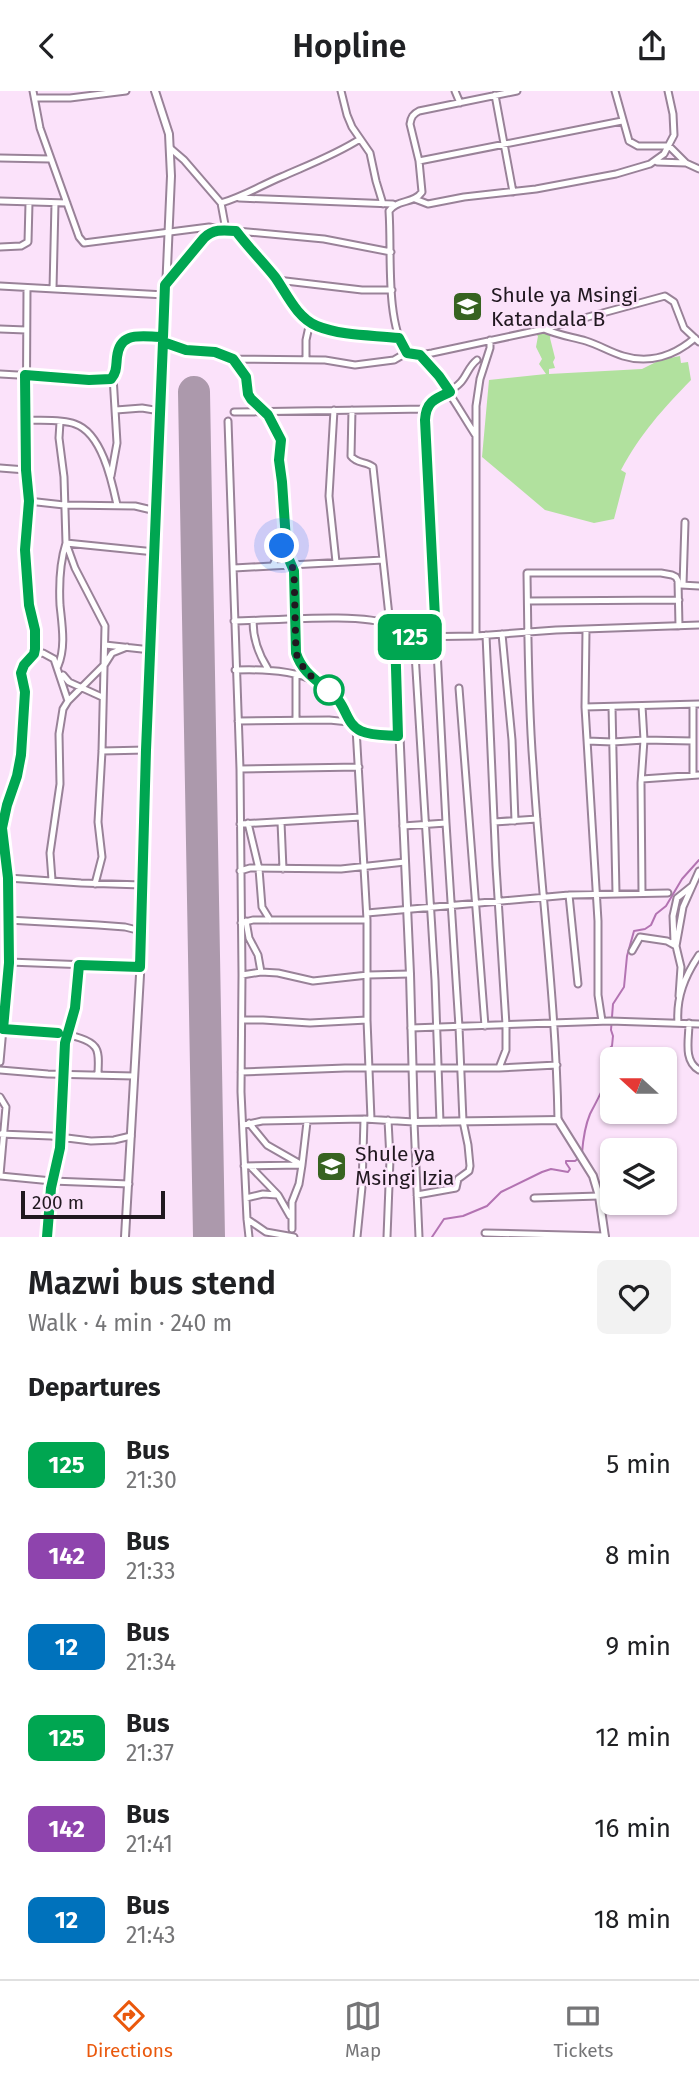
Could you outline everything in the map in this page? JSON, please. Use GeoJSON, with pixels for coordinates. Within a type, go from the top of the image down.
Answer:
{"type":"FeatureCollection","features":[{"type":"Feature","properties":{"kind":"street"},"geometry":{"type":"LineString","coordinates":[[126,91],[70,98],[34,94],[40,128],[50,159],[79,237],[84,243],[199,228],[324,239],[391,252]]}},
{"type":"Feature","properties":{"kind":"street"},"geometry":{"type":"LineString","coordinates":[[125,1237],[140,967],[146,750],[171,176],[166,121],[155,91]]}},
{"type":"Feature","properties":{"kind":"street"},"geometry":{"type":"LineString","coordinates":[[341,91],[346,115],[370,153],[383,204]]}},
{"type":"Feature","properties":{"kind":"street"},"geometry":{"type":"LineString","coordinates":[[455,91],[460,103]]}},
{"type":"Feature","properties":{"kind":"street"},"geometry":{"type":"LineString","coordinates":[[239,198],[383,204],[415,199],[422,192],[419,161],[410,124],[414,114],[517,91]]}},
{"type":"Feature","properties":{"kind":"street"},"geometry":{"type":"LineString","coordinates":[[615,91],[629,141],[635,146],[669,146],[686,163],[699,169]]}},
{"type":"Feature","properties":{"kind":"street"},"geometry":{"type":"LineString","coordinates":[[415,199],[429,204],[513,192],[624,173],[655,162],[661,158],[674,135],[668,91]]}},
{"type":"Feature","properties":{"kind":"street"},"geometry":{"type":"LineString","coordinates":[[495,96],[513,192]]}},
{"type":"Feature","properties":{"kind":"street"},"geometry":{"type":"LineString","coordinates":[[419,161],[622,121]]}},
{"type":"Feature","properties":{"kind":"street"},"geometry":{"type":"LineString","coordinates":[[221,203],[239,198],[360,139]]}},
{"type":"Feature","properties":{"kind":"street"},"geometry":{"type":"LineString","coordinates":[[170,148],[184,160],[221,203],[224,230]]}},
{"type":"Feature","properties":{"kind":"street"},"geometry":{"type":"LineString","coordinates":[[0,158],[50,159]]}},
{"type":"Feature","properties":{"kind":"street"},"geometry":{"type":"LineString","coordinates":[[655,162],[686,163]]}},
{"type":"Feature","properties":{"kind":"street"},"geometry":{"type":"LineString","coordinates":[[0,201],[67,203]]}},
{"type":"Feature","properties":{"kind":"street"},"geometry":{"type":"LineString","coordinates":[[0,247],[21,246],[27,242],[29,203]]}},
{"type":"Feature","properties":{"kind":"street"},"geometry":{"type":"LineString","coordinates":[[53,289],[55,203]]}},
{"type":"Feature","properties":{"kind":"street"},"geometry":{"type":"LineString","coordinates":[[395,204],[389,211],[394,316],[399,338],[407,353]]}},
{"type":"Feature","properties":{"kind":"street"},"geometry":{"type":"LineString","coordinates":[[165,285],[206,235],[224,230]]}},
{"type":"Feature","properties":{"kind":"street"},"geometry":{"type":"LineString","coordinates":[[236,231],[277,280],[296,309],[310,323],[345,333],[399,338]]}},
{"type":"Feature","properties":{"kind":"street"},"geometry":{"type":"LineString","coordinates":[[277,280],[392,291]]}},
{"type":"Feature","properties":{"kind":"street"},"geometry":{"type":"LineString","coordinates":[[0,286],[165,295]]}},
{"type":"Feature","properties":{"kind":"street"},"geometry":{"type":"LineString","coordinates":[[0,1062],[9,963],[8,878],[2,828],[21,755],[25,692],[21,673],[34,654],[35,637],[29,605],[25,550],[29,501],[25,375],[27,288]]}},
{"type":"Feature","properties":{"kind":"street"},"geometry":{"type":"LineString","coordinates":[[111,476],[117,443],[113,376],[121,341],[126,338],[163,340],[186,350],[215,352],[233,359],[306,359],[355,365],[394,360],[407,353],[420,355],[544,329],[665,296],[674,302],[684,328],[697,340],[671,354],[639,359],[544,329]]}},
{"type":"Feature","properties":{"kind":"street"},"geometry":{"type":"LineString","coordinates":[[306,359],[310,323]]}},
{"type":"Feature","properties":{"kind":"street"},"geometry":{"type":"LineString","coordinates":[[0,329],[26,330]]}},
{"type":"Feature","properties":{"kind":"street"},"geometry":{"type":"LineString","coordinates":[[476,636],[477,401],[490,340]]}},
{"type":"Feature","properties":{"kind":"street"},"geometry":{"type":"LineString","coordinates":[[420,355],[439,376],[476,436]]}},
{"type":"Feature","properties":{"kind":"street"},"geometry":{"type":"LineString","coordinates":[[233,359],[246,377],[248,394],[265,411],[281,440],[279,460],[287,555],[294,571],[296,653],[301,665],[313,679],[339,700],[349,722],[356,728],[372,734],[398,736]]}},
{"type":"Feature","properties":{"kind":"street"},"geometry":{"type":"LineString","coordinates":[[417,1195],[456,1188],[460,1177],[469,1171],[468,1145],[463,1121],[446,823],[426,409],[436,398],[450,392],[477,360]]}},
{"type":"Feature","properties":{"kind":"street"},"geometry":{"type":"LineString","coordinates":[[0,374],[100,380],[113,376]]}},
{"type":"Feature","properties":{"kind":"street"},"geometry":{"type":"LineString","coordinates":[[116,410],[147,408],[160,411]]}},
{"type":"Feature","properties":{"kind":"street"},"geometry":{"type":"LineString","coordinates":[[234,412],[426,409]]}},
{"type":"Feature","properties":{"kind":"street"},"geometry":{"type":"LineString","coordinates":[[334,410],[329,496],[336,562]]}},
{"type":"Feature","properties":{"kind":"street"},"geometry":{"type":"LineString","coordinates":[[352,410],[350,451],[354,460],[373,467],[390,625],[395,634],[419,1237]]}},
{"type":"Feature","properties":{"kind":"street"},"geometry":{"type":"LineString","coordinates":[[26,420],[77,424],[89,434],[97,444],[111,476],[117,505]]}},
{"type":"Feature","properties":{"kind":"street"},"geometry":{"type":"LineString","coordinates":[[228,421],[235,670],[244,823],[240,871],[244,922],[241,1072],[246,1124],[249,1237]]}},
{"type":"Feature","properties":{"kind":"street"},"geometry":{"type":"LineString","coordinates":[[60,422],[66,543],[92,604],[104,622],[98,822],[102,857],[95,884]]}},
{"type":"Feature","properties":{"kind":"street"},"geometry":{"type":"LineString","coordinates":[[0,468],[26,470]]}},
{"type":"Feature","properties":{"kind":"street"},"geometry":{"type":"LineString","coordinates":[[29,501],[64,506],[135,506],[156,511]]}},
{"type":"Feature","properties":{"kind":"street"},"geometry":{"type":"LineString","coordinates":[[678,626],[685,522]]}},
{"type":"Feature","properties":{"kind":"street"},"geometry":{"type":"LineString","coordinates":[[273,565],[286,539]]}},
{"type":"Feature","properties":{"kind":"street"},"geometry":{"type":"LineString","coordinates":[[66,543],[155,552]]}},
{"type":"Feature","properties":{"kind":"street"},"geometry":{"type":"LineString","coordinates":[[66,543],[62,558],[62,651],[58,668],[68,701]]}},
{"type":"Feature","properties":{"kind":"street"},"geometry":{"type":"LineString","coordinates":[[234,568],[383,560]]}},
{"type":"Feature","properties":{"kind":"street"},"geometry":{"type":"LineString","coordinates":[[485,1233],[605,1237],[593,1176],[558,1120],[555,1023],[532,763],[527,573],[661,573],[676,577],[681,585]]}},
{"type":"Feature","properties":{"kind":"street"},"geometry":{"type":"LineString","coordinates":[[681,585],[699,586]]}},
{"type":"Feature","properties":{"kind":"street"},"geometry":{"type":"LineString","coordinates":[[528,600],[679,600]]}},
{"type":"Feature","properties":{"kind":"street"},"geometry":{"type":"LineString","coordinates":[[234,621],[362,620],[390,625]]}},
{"type":"Feature","properties":{"kind":"street"},"geometry":{"type":"LineString","coordinates":[[253,621],[260,655],[268,669]]}},
{"type":"Feature","properties":{"kind":"street"},"geometry":{"type":"LineString","coordinates":[[395,634],[401,637],[476,636],[699,625]]}},
{"type":"Feature","properties":{"kind":"street"},"geometry":{"type":"LineString","coordinates":[[586,630],[585,707],[596,894],[598,995],[602,1021]]}},
{"type":"Feature","properties":{"kind":"street"},"geometry":{"type":"LineString","coordinates":[[502,634],[515,821]]}},
{"type":"Feature","properties":{"kind":"street"},"geometry":{"type":"LineString","coordinates":[[486,635],[506,1025],[506,1050],[499,1068]]}},
{"type":"Feature","properties":{"kind":"street"},"geometry":{"type":"LineString","coordinates":[[414,637],[431,908],[440,1122]]}},
{"type":"Feature","properties":{"kind":"street"},"geometry":{"type":"LineString","coordinates":[[105,645],[151,650]]}},
{"type":"Feature","properties":{"kind":"street"},"geometry":{"type":"LineString","coordinates":[[52,880],[50,853],[60,784],[61,719],[68,701],[115,651],[127,647]]}},
{"type":"Feature","properties":{"kind":"street"},"geometry":{"type":"LineString","coordinates":[[34,654],[49,655],[75,694]]}},
{"type":"Feature","properties":{"kind":"street"},"geometry":{"type":"LineString","coordinates":[[235,670],[268,669],[313,679]]}},
{"type":"Feature","properties":{"kind":"street"},"geometry":{"type":"LineString","coordinates":[[296,674],[296,719]]}},
{"type":"Feature","properties":{"kind":"street"},"geometry":{"type":"LineString","coordinates":[[66,680],[102,697]]}},
{"type":"Feature","properties":{"kind":"street"},"geometry":{"type":"LineString","coordinates":[[459,688],[485,1025]]}},
{"type":"Feature","properties":{"kind":"street"},"geometry":{"type":"LineString","coordinates":[[585,707],[696,705],[693,741],[696,775],[642,779]]}},
{"type":"Feature","properties":{"kind":"street"},"geometry":{"type":"LineString","coordinates":[[642,706],[642,893]]}},
{"type":"Feature","properties":{"kind":"street"},"geometry":{"type":"LineString","coordinates":[[612,707],[616,893]]}},
{"type":"Feature","properties":{"kind":"street"},"geometry":{"type":"LineString","coordinates":[[238,721],[296,719],[349,722]]}},
{"type":"Feature","properties":{"kind":"street"},"geometry":{"type":"LineString","coordinates":[[356,728],[367,917],[370,1067],[357,1237]]}},
{"type":"Feature","properties":{"kind":"street"},"geometry":{"type":"LineString","coordinates":[[587,741],[693,741]]}},
{"type":"Feature","properties":{"kind":"street"},"geometry":{"type":"LineString","coordinates":[[102,751],[146,750]]}},
{"type":"Feature","properties":{"kind":"street"},"geometry":{"type":"LineString","coordinates":[[240,769],[359,767]]}},
{"type":"Feature","properties":{"kind":"street"},"geometry":{"type":"LineString","coordinates":[[244,823],[361,817]]}},
{"type":"Feature","properties":{"kind":"street"},"geometry":{"type":"LineString","coordinates":[[494,822],[537,819]]}},
{"type":"Feature","properties":{"kind":"street"},"geometry":{"type":"LineString","coordinates":[[281,822],[283,869]]}},
{"type":"Feature","properties":{"kind":"street"},"geometry":{"type":"LineString","coordinates":[[244,823],[259,869],[262,907],[270,920]]}},
{"type":"Feature","properties":{"kind":"street"},"geometry":{"type":"LineString","coordinates":[[403,826],[446,823]]}},
{"type":"Feature","properties":{"kind":"street"},"geometry":{"type":"LineString","coordinates":[[240,871],[363,867],[405,862]]}},
{"type":"Feature","properties":{"kind":"street"},"geometry":{"type":"LineString","coordinates":[[676,945],[682,911],[699,871]]}},
{"type":"Feature","properties":{"kind":"street"},"geometry":{"type":"LineString","coordinates":[[8,878],[95,884],[142,884]]}},
{"type":"Feature","properties":{"kind":"street"},"geometry":{"type":"LineString","coordinates":[[678,1023],[681,967],[673,916],[677,898],[693,886]]}},
{"type":"Feature","properties":{"kind":"street"},"geometry":{"type":"LineString","coordinates":[[244,922],[367,917],[569,895],[668,893]]}},
{"type":"Feature","properties":{"kind":"street"},"geometry":{"type":"LineString","coordinates":[[569,895],[578,983]]}},
{"type":"Feature","properties":{"kind":"street"},"geometry":{"type":"LineString","coordinates":[[689,895],[699,895]]}},
{"type":"Feature","properties":{"kind":"street"},"geometry":{"type":"LineString","coordinates":[[8,920],[125,927],[141,931]]}},
{"type":"Feature","properties":{"kind":"street"},"geometry":{"type":"LineString","coordinates":[[244,922],[258,954],[261,972]]}},
{"type":"Feature","properties":{"kind":"street"},"geometry":{"type":"LineString","coordinates":[[632,951],[640,937],[676,945]]}},
{"type":"Feature","properties":{"kind":"street"},"geometry":{"type":"LineString","coordinates":[[679,996],[699,955]]}},
{"type":"Feature","properties":{"kind":"street"},"geometry":{"type":"LineString","coordinates":[[9,963],[140,967]]}},
{"type":"Feature","properties":{"kind":"street"},"geometry":{"type":"LineString","coordinates":[[47,1237],[52,1181],[61,1137],[66,1035],[75,1008],[79,965]]}},
{"type":"Feature","properties":{"kind":"street"},"geometry":{"type":"LineString","coordinates":[[242,975],[278,973],[313,981],[410,974]]}},
{"type":"Feature","properties":{"kind":"street"},"geometry":{"type":"LineString","coordinates":[[242,1020],[298,1023],[367,1020]]}},
{"type":"Feature","properties":{"kind":"street"},"geometry":{"type":"LineString","coordinates":[[411,1028],[602,1021],[699,1024]]}},
{"type":"Feature","properties":{"kind":"street"},"geometry":{"type":"LineString","coordinates":[[689,1023],[689,1061],[699,1070]]}},
{"type":"Feature","properties":{"kind":"street"},"geometry":{"type":"LineString","coordinates":[[3,1029],[36,1030],[66,1035],[92,1044],[98,1054],[98,1074]]}},
{"type":"Feature","properties":{"kind":"street"},"geometry":{"type":"LineString","coordinates":[[241,1072],[370,1067],[499,1068],[557,1065]]}},
{"type":"Feature","properties":{"kind":"street"},"geometry":{"type":"LineString","coordinates":[[0,1070],[134,1076]]}},
{"type":"Feature","properties":{"kind":"street"},"geometry":{"type":"LineString","coordinates":[[0,1097],[6,1107],[0,1175],[52,1181],[129,1184]]}},
{"type":"Feature","properties":{"kind":"street"},"geometry":{"type":"LineString","coordinates":[[246,1124],[367,1119],[414,1122],[558,1120]]}},
{"type":"Feature","properties":{"kind":"street"},"geometry":{"type":"LineString","coordinates":[[387,1237],[390,1159],[388,1120]]}},
{"type":"Feature","properties":{"kind":"street"},"geometry":{"type":"LineString","coordinates":[[292,1229],[293,1196],[299,1184],[307,1122]]}},
{"type":"Feature","properties":{"kind":"street"},"geometry":{"type":"LineString","coordinates":[[246,1124],[267,1145],[302,1165]]}},
{"type":"Feature","properties":{"kind":"street"},"geometry":{"type":"LineString","coordinates":[[3,1134],[61,1137],[91,1142],[131,1136]]}},
{"type":"Feature","properties":{"kind":"street"},"geometry":{"type":"LineString","coordinates":[[247,1166],[302,1165]]}},
{"type":"Feature","properties":{"kind":"street"},"geometry":{"type":"LineString","coordinates":[[247,1166],[278,1195],[292,1219]]}},
{"type":"Feature","properties":{"kind":"street"},"geometry":{"type":"LineString","coordinates":[[246,1198],[263,1194],[278,1195]]}},
{"type":"Feature","properties":{"kind":"street"},"geometry":{"type":"LineString","coordinates":[[534,1198],[599,1196]]}},
{"type":"Feature","properties":{"kind":"street"},"geometry":{"type":"LineString","coordinates":[[247,1219],[266,1232],[294,1237]]}},
{"type":"Feature","properties":{"kind":"green space"},"geometry":{"type":"Polygon","coordinates":[[[537,330],[551,333],[555,368],[549,369],[549,374],[642,369],[660,360],[680,356],[681,363],[688,362],[691,380],[653,422],[621,470],[626,473],[614,519],[594,523],[545,510],[482,457],[489,380],[546,374],[539,364],[542,359],[536,347],[538,336],[534,333],[537,330]]]}},
{"type":"Feature","properties":{"kind":"waterway"},"geometry":{"type":"LineString","coordinates":[[582,1153],[588,1119],[605,1083],[608,1050],[612,1046],[613,1004],[624,987],[627,956],[634,931],[651,925],[656,914],[666,906],[682,879],[699,860]]}},
{"type":"Feature","properties":{"kind":"waterway"},"geometry":{"type":"LineString","coordinates":[[432,1237],[444,1219],[463,1216],[487,1206],[501,1192],[542,1172],[551,1169],[568,1172],[570,1169],[566,1161],[579,1158]]}},
{"type":"Feature","properties":{"kind":"runway"},"geometry":{"type":"LineString","coordinates":[[194,392],[209,1237]]}},
{"type":"Feature","properties":{"kind":"bus line","name":"125"},"geometry":{"type":"LineString","coordinates":[[47,1237],[51,1188],[60,1148],[65,1043],[74,1015],[79,965],[140,967],[163,342],[186,350],[215,352],[233,359],[246,377],[248,394],[268,415],[281,440],[279,460],[287,555],[294,571],[296,653],[301,665],[313,679],[339,700],[349,722],[364,732],[398,736],[395,634],[401,637],[436,637],[425,420],[426,409],[430,403],[450,392],[420,355],[407,353],[399,338],[345,333],[310,323],[296,309],[277,280],[236,231],[222,229],[209,233],[204,238],[165,285],[163,337],[136,337],[121,341],[115,373],[111,379],[25,375],[29,501],[25,550],[35,649],[21,673],[25,692],[21,755],[2,828],[8,878],[9,963],[3,1029],[58,1033]]}},
{"type":"Feature","properties":{"kind":"place","name":"Shule ya Msingi Katandala B"},"geometry":{"type":"Point","coordinates":[468,307]}},
{"type":"Feature","properties":{"kind":"place","name":"Shule ya Msingi Izia"},"geometry":{"type":"Point","coordinates":[332,1166]}},
{"type":"Feature","properties":{"kind":"route"},"geometry":{"type":"LineString","coordinates":[[282,546],[286,539],[287,555],[294,571],[296,653],[301,665],[313,679],[329,690]]}}]}
